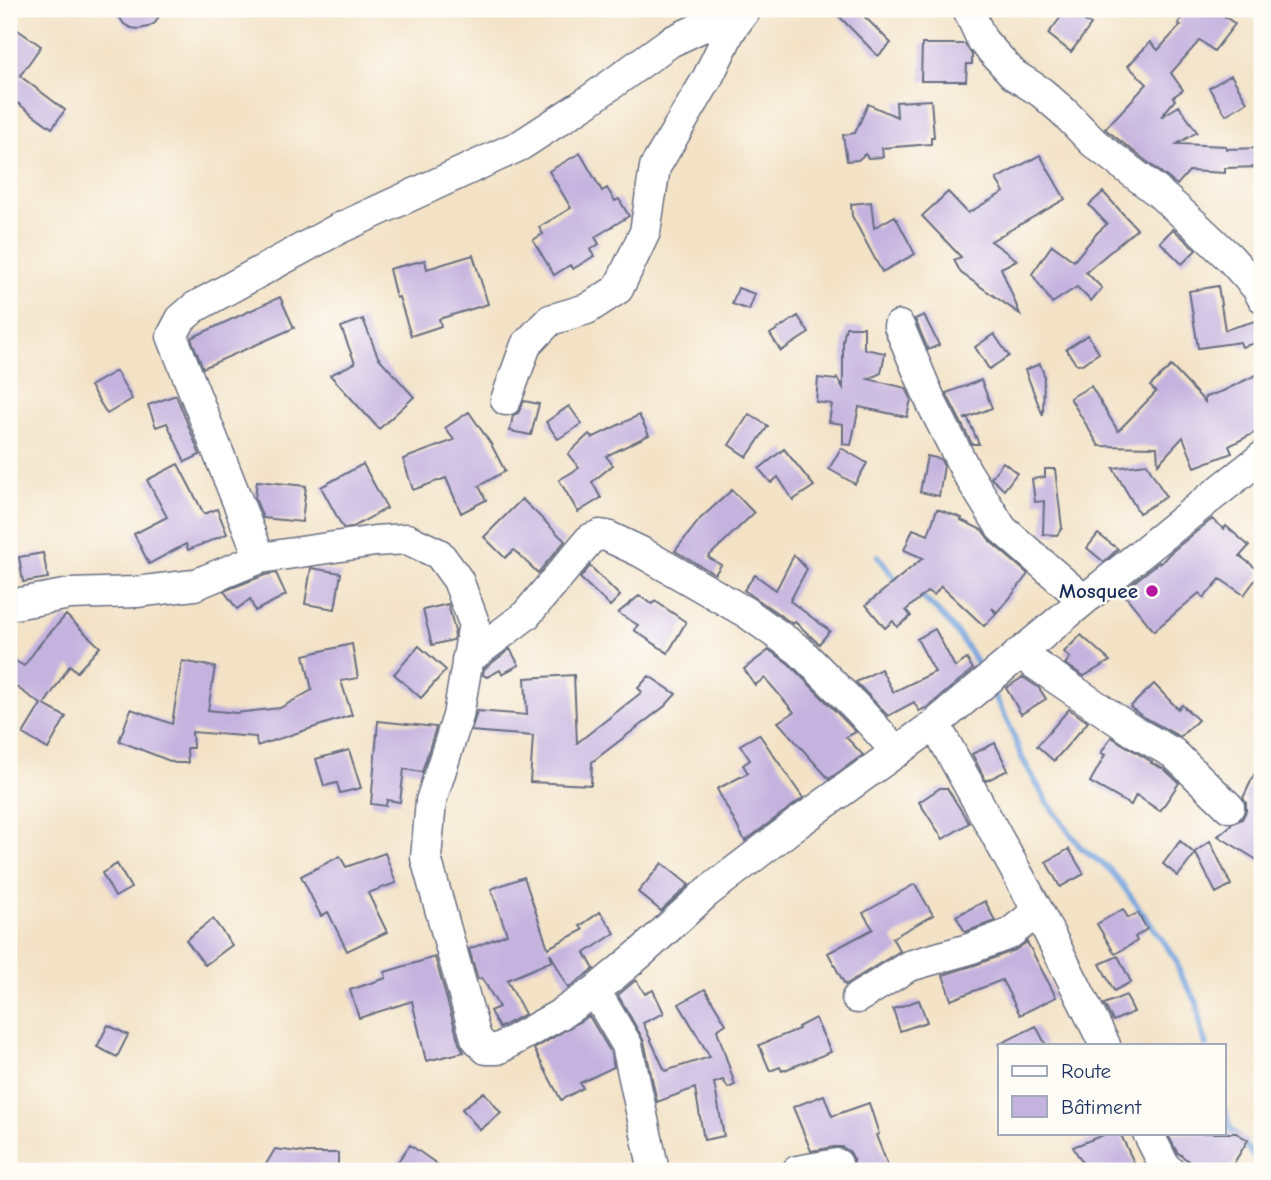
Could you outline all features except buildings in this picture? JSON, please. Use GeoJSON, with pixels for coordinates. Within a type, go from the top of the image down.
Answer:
{"type":"FeatureCollection","features":[{"type":"Feature","properties":{"kind":"street"},"geometry":{"type":"LineString","coordinates":[[260,558],[172,336],[181,319],[195,307],[338,229],[522,145],[587,103],[709,16],[740,9]]}},
{"type":"Feature","properties":{"kind":"street"},"geometry":{"type":"LineString","coordinates":[[506,400],[526,345],[550,320],[587,309],[618,289],[645,232],[655,167],[707,79],[730,31],[746,9]]}},
{"type":"Feature","properties":{"kind":"street"},"geometry":{"type":"LineString","coordinates":[[968,9],[982,40],[1014,75],[1041,92],[1094,144],[1158,192],[1193,223],[1230,258],[1262,298]]}},
{"type":"Feature","properties":{"kind":"street"},"geometry":{"type":"LineString","coordinates":[[900,326],[932,404],[966,471],[1002,529],[1084,600]]}},
{"type":"Feature","properties":{"kind":"street"},"geometry":{"type":"LineString","coordinates":[[9,605],[70,594],[136,592],[194,584],[260,558],[375,541],[407,539],[439,554],[458,580],[474,623],[458,716],[431,801],[426,858],[476,1038],[486,1048],[498,1049],[559,1015],[595,991],[706,893],[935,724],[1262,457]]}},
{"type":"Feature","properties":{"kind":"street"},"geometry":{"type":"LineString","coordinates":[[467,660],[526,615],[590,539],[600,535],[607,536],[641,552],[747,613],[799,650],[897,752]]}},
{"type":"Feature","properties":{"kind":"street"},"geometry":{"type":"LineString","coordinates":[[1012,659],[1172,753],[1229,807]]}},
{"type":"Feature","properties":{"kind":"street"},"geometry":{"type":"LineString","coordinates":[[935,724],[1038,911],[1104,1044]]}},
{"type":"Feature","properties":{"kind":"street"},"geometry":{"type":"LineString","coordinates":[[857,998],[909,966],[1009,934],[1038,911]]}},
{"type":"Feature","properties":{"kind":"street"},"geometry":{"type":"LineString","coordinates":[[595,991],[627,1045],[653,1171]]}},
{"type":"Feature","properties":{"kind":"street"},"geometry":{"type":"LineString","coordinates":[[1148,1134],[1166,1169],[1170,1171]]}},
{"type":"Feature","properties":{"kind":"street"},"geometry":{"type":"LineString","coordinates":[[797,1171],[837,1164]]}},
{"type":"Feature","properties":{"kind":"waterway"},"geometry":{"type":"LineString","coordinates":[[878,556],[901,584]]}},
{"type":"Feature","properties":{"kind":"waterway"},"geometry":{"type":"LineString","coordinates":[[917,593],[954,629],[982,673]]}},
{"type":"Feature","properties":{"kind":"waterway"},"geometry":{"type":"LineString","coordinates":[[991,688],[1021,756],[1047,802],[1081,848],[1107,867],[1118,879],[1175,958],[1181,976],[1197,1002],[1206,1044]]}},
{"type":"Feature","properties":{"kind":"waterway"},"geometry":{"type":"LineString","coordinates":[[1226,1115],[1231,1129],[1262,1166]]}},
{"type":"Feature","properties":{"kind":"place","name":"Mosquee"},"geometry":{"type":"Point","coordinates":[1152,591]}}]}
